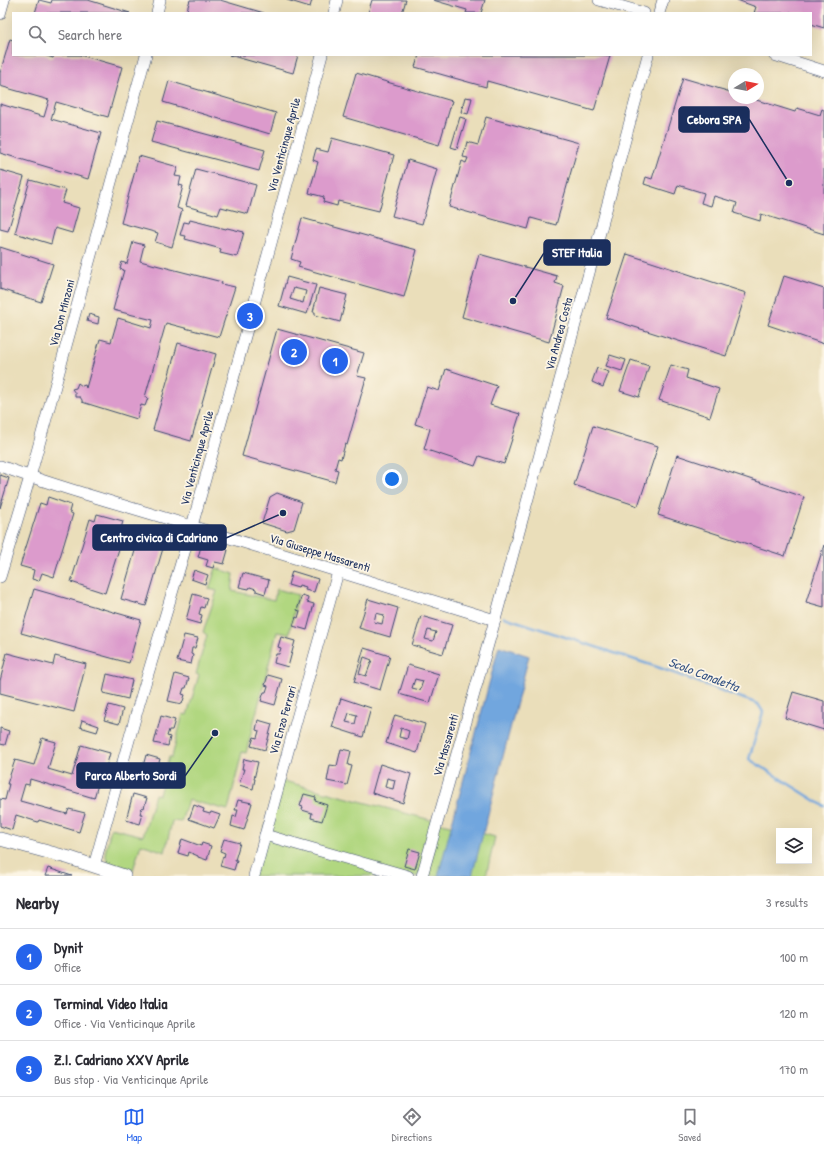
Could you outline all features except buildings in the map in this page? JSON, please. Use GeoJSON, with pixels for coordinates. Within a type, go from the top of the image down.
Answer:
{"type":"FeatureCollection","features":[{"type":"Feature","properties":{"kind":"street"},"geometry":{"type":"LineString","coordinates":[[0,14],[4,0]]}},
{"type":"Feature","properties":{"kind":"street"},"geometry":{"type":"LineString","coordinates":[[157,12],[160,0]]}},
{"type":"Feature","properties":{"kind":"street"},"geometry":{"type":"LineString","coordinates":[[334,12],[337,0]]}},
{"type":"Feature","properties":{"kind":"street"},"geometry":{"type":"LineString","coordinates":[[599,0],[641,12]]}},
{"type":"Feature","properties":{"kind":"street"},"geometry":{"type":"LineString","coordinates":[[659,12],[663,0]]}},
{"type":"Feature","properties":{"kind":"street","name":"Via Don Minzoni"},"geometry":{"type":"LineString","coordinates":[[0,577],[30,477],[146,56]]}},
{"type":"Feature","properties":{"kind":"street","name":"Via Venticinque Aprile"},"geometry":{"type":"LineString","coordinates":[[94,866],[139,704],[192,526],[322,56]]}},
{"type":"Feature","properties":{"kind":"street","name":"Via Andrea Costa"},"geometry":{"type":"LineString","coordinates":[[494,620],[648,56]]}},
{"type":"Feature","properties":{"kind":"street"},"geometry":{"type":"LineString","coordinates":[[777,56],[824,71]]}},
{"type":"Feature","properties":{"kind":"street","name":"Via Giuseppe Massarenti"},"geometry":{"type":"LineString","coordinates":[[0,466],[30,477],[494,620]]}},
{"type":"Feature","properties":{"kind":"street","name":"Via Enzo Ferrari"},"geometry":{"type":"LineString","coordinates":[[254,876],[338,572]]}},
{"type":"Feature","properties":{"kind":"street","name":"Via Massarenti"},"geometry":{"type":"LineString","coordinates":[[422,876],[494,620]]}},
{"type":"Feature","properties":{"kind":"street"},"geometry":{"type":"LineString","coordinates":[[265,835],[408,876]]}},
{"type":"Feature","properties":{"kind":"street"},"geometry":{"type":"LineString","coordinates":[[0,839],[70,858],[124,876]]}},
{"type":"Feature","properties":{"kind":"green space"},"geometry":{"type":"Polygon","coordinates":[[[216,568],[234,574],[232,591],[274,600],[277,589],[298,595],[289,634],[277,632],[246,753],[242,752],[228,810],[188,800],[181,822],[172,821],[165,852],[141,844],[133,870],[108,863],[105,853],[111,828],[143,836],[155,794],[159,795],[169,757],[172,757],[183,714],[187,715],[199,675],[196,674],[207,635],[203,632],[217,591],[209,589],[216,568]]]}},
{"type":"Feature","properties":{"kind":"green space"},"geometry":{"type":"Polygon","coordinates":[[[280,780],[495,837],[486,876],[250,876],[280,780]]]}},
{"type":"Feature","properties":{"kind":"water"},"geometry":{"type":"Polygon","coordinates":[[[499,646],[529,656],[472,876],[438,876],[499,646]]]}},
{"type":"Feature","properties":{"kind":"waterway","name":"Scolo Canaletta"},"geometry":{"type":"LineString","coordinates":[[504,617],[660,668],[758,704],[763,712],[749,759],[824,806]]}},
{"type":"Feature","properties":{"kind":"place","name":"Cebora SPA"},"geometry":{"type":"Point","coordinates":[789,183]}},
{"type":"Feature","properties":{"kind":"place","name":"STEF Italia"},"geometry":{"type":"Point","coordinates":[513,301]}},
{"type":"Feature","properties":{"kind":"place","name":"Z.I. Cadriano XXV Aprile"},"geometry":{"type":"Point","coordinates":[250,316]}},
{"type":"Feature","properties":{"kind":"place","name":"Terminal Video Italia"},"geometry":{"type":"Point","coordinates":[294,352]}},
{"type":"Feature","properties":{"kind":"place","name":"Dynit"},"geometry":{"type":"Point","coordinates":[335,361]}},
{"type":"Feature","properties":{"kind":"place","name":"Centro civico di Cadriano"},"geometry":{"type":"Point","coordinates":[283,513]}},
{"type":"Feature","properties":{"kind":"place","name":"Parco Alberto Sordi"},"geometry":{"type":"Point","coordinates":[215,733]}}]}
